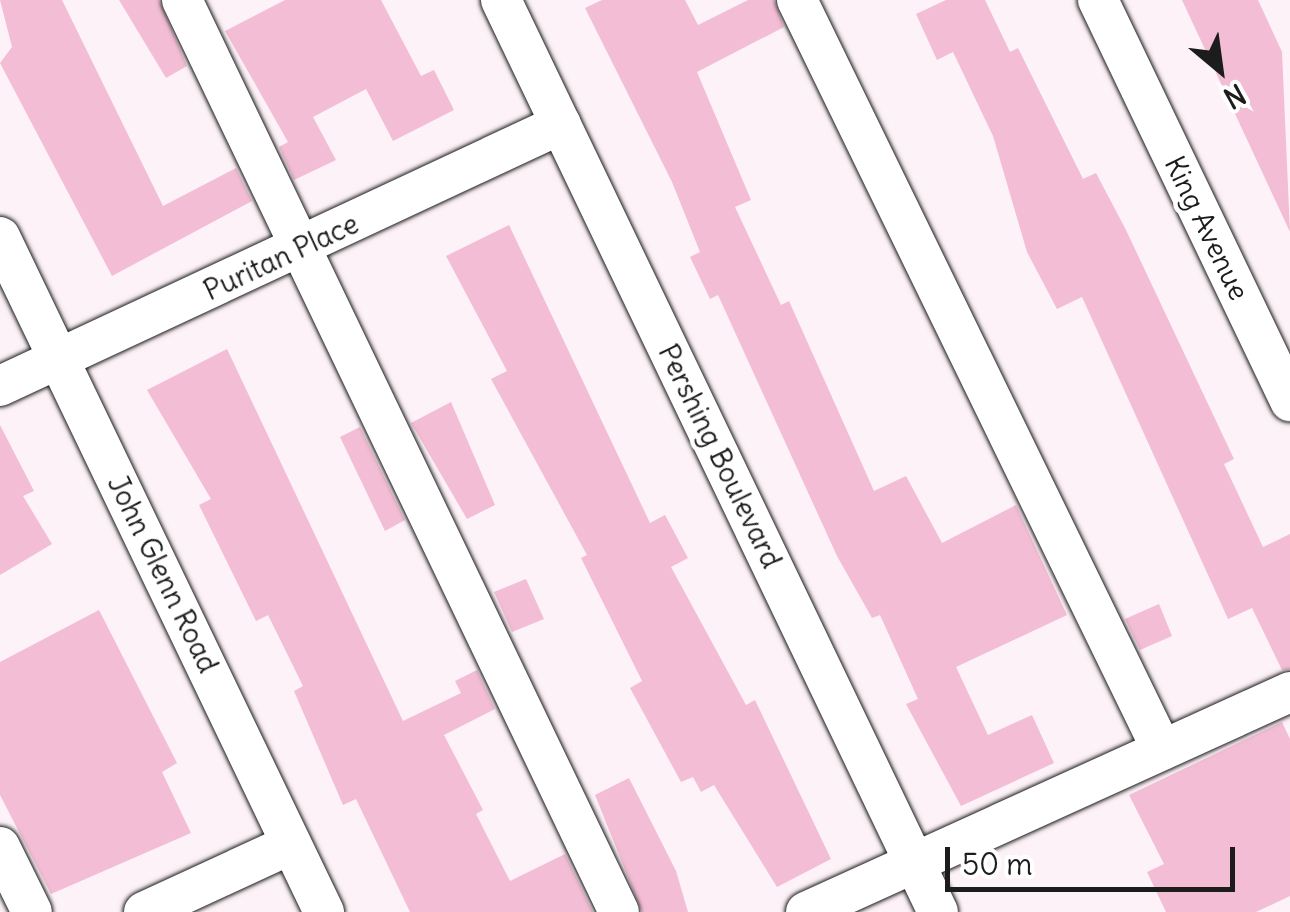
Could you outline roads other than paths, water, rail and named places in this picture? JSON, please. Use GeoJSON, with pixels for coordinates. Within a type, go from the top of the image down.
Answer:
{"type":"FeatureCollection","features":[{"type":"Feature","properties":{"kind":"street"},"geometry":{"type":"LineString","coordinates":[[182,0],[619,912]]}},
{"type":"Feature","properties":{"kind":"street","name":"Pershing Boulevard"},"geometry":{"type":"LineString","coordinates":[[501,0],[938,912]]}},
{"type":"Feature","properties":{"kind":"street"},"geometry":{"type":"LineString","coordinates":[[797,0],[1162,750]]}},
{"type":"Feature","properties":{"kind":"street","name":"King Avenue"},"geometry":{"type":"LineString","coordinates":[[1098,0],[1290,401]]}},
{"type":"Feature","properties":{"kind":"street","name":"Puritan Place"},"geometry":{"type":"LineString","coordinates":[[0,386],[303,248],[561,124]]}},
{"type":"Feature","properties":{"kind":"street","name":"John Glenn Road"},"geometry":{"type":"LineString","coordinates":[[0,237],[324,912]]}},
{"type":"Feature","properties":{"kind":"street"},"geometry":{"type":"LineString","coordinates":[[806,912],[1290,692]]}},
{"type":"Feature","properties":{"kind":"street"},"geometry":{"type":"LineString","coordinates":[[144,912],[291,844]]}},
{"type":"Feature","properties":{"kind":"street"},"geometry":{"type":"LineString","coordinates":[[0,847],[32,912]]}}]}
